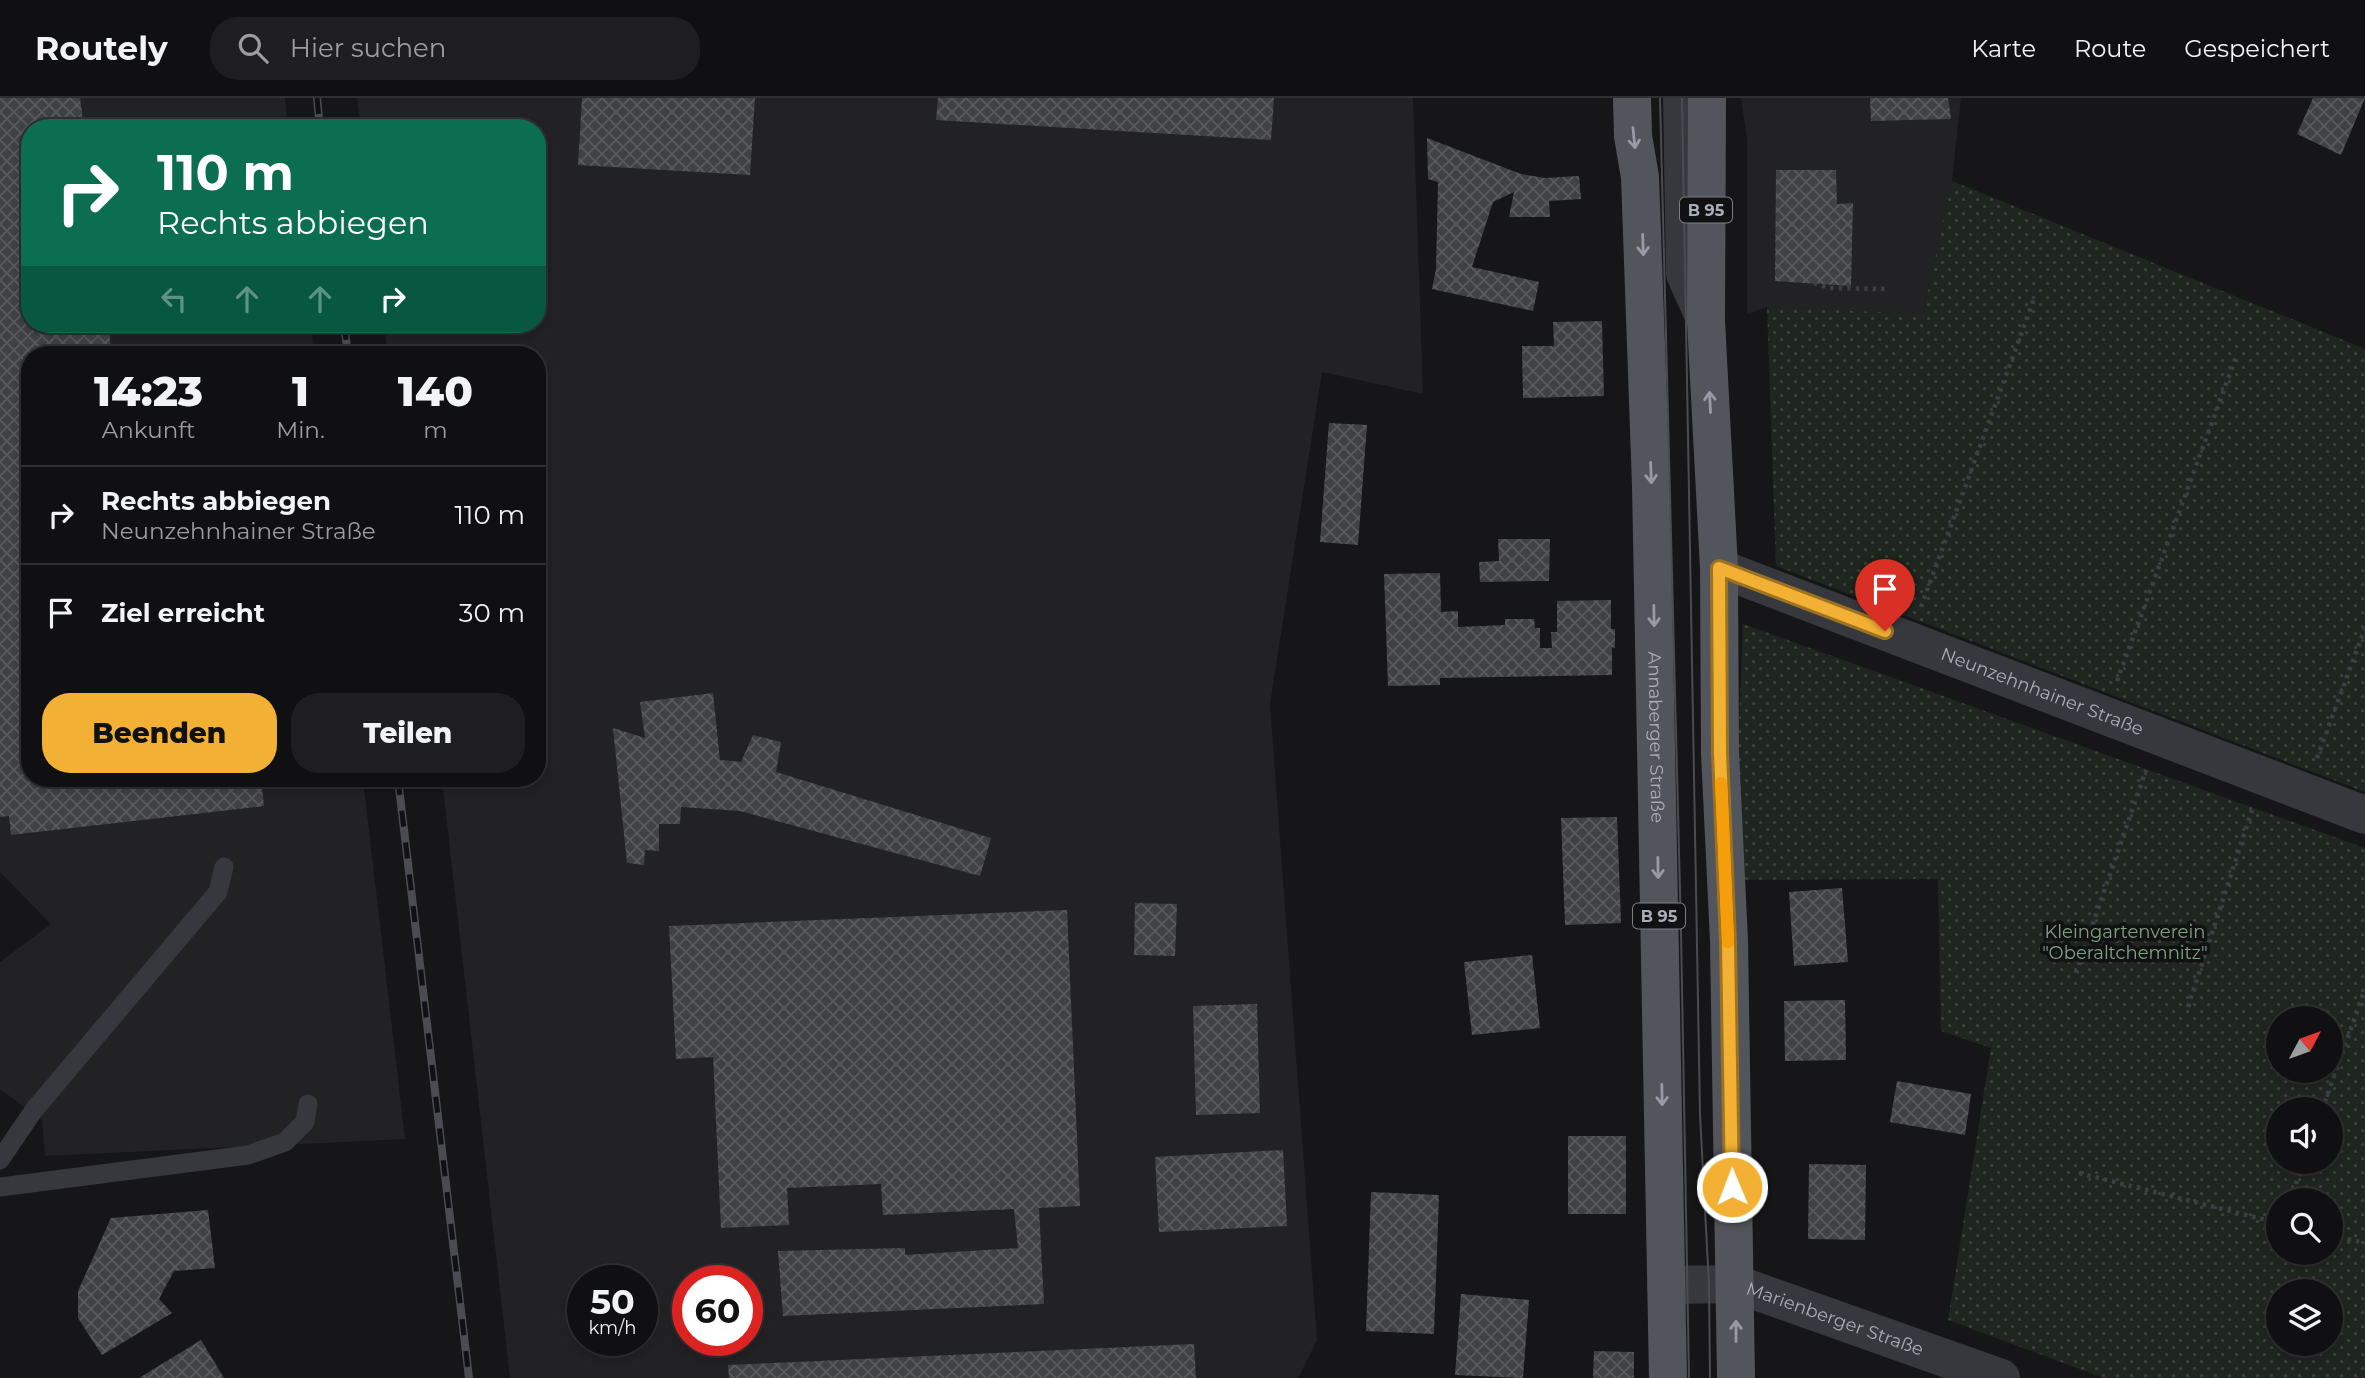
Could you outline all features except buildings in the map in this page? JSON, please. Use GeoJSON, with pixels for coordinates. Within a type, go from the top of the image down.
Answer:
{"type":"FeatureCollection","features":[{"type":"Feature","properties":{"kind":"main road","name":"Annaberger Straße"},"geometry":{"type":"LineString","coordinates":[[1632,98],[1633,136],[1640,177],[1651,485],[1668,1378]]}},
{"type":"Feature","properties":{"kind":"main road","name":"B 95"},"geometry":{"type":"LineString","coordinates":[[1707,98],[1706,321],[1719,568],[1720,753],[1728,942],[1736,1378]]}},
{"type":"Feature","properties":{"kind":"street","name":"B 95"},"geometry":{"type":"LineString","coordinates":[[1682,98],[1685,274],[1706,321]]}},
{"type":"Feature","properties":{"kind":"street","name":"Neunzehnhainer Straße"},"geometry":{"type":"LineString","coordinates":[[1719,568],[2365,815]]}},
{"type":"Feature","properties":{"kind":"street","name":"Marienberger Straße"},"geometry":{"type":"LineString","coordinates":[[1666,1285],[1735,1283],[2001,1378]]}},
{"type":"Feature","properties":{"kind":"lane"},"geometry":{"type":"LineString","coordinates":[[0,1160],[34,1110],[218,892],[224,867]]}},
{"type":"Feature","properties":{"kind":"lane"},"geometry":{"type":"LineString","coordinates":[[0,1187],[248,1155],[285,1142],[305,1122],[308,1104]]}},
{"type":"Feature","properties":{"kind":"path"},"geometry":{"type":"LineString","coordinates":[[1814,284],[1829,288],[1889,289]]}},
{"type":"Feature","properties":{"kind":"path"},"geometry":{"type":"LineString","coordinates":[[1909,640],[2035,299]]}},
{"type":"Feature","properties":{"kind":"path"},"geometry":{"type":"LineString","coordinates":[[2105,715],[2236,357]]}},
{"type":"Feature","properties":{"kind":"path"},"geometry":{"type":"LineString","coordinates":[[2305,792],[2365,628]]}},
{"type":"Feature","properties":{"kind":"path"},"geometry":{"type":"LineString","coordinates":[[2076,973],[2158,736]]}},
{"type":"Feature","properties":{"kind":"path"},"geometry":{"type":"LineString","coordinates":[[2188,1007],[2263,776]]}},
{"type":"Feature","properties":{"kind":"path"},"geometry":{"type":"LineString","coordinates":[[2327,1097],[2365,989]]}},
{"type":"Feature","properties":{"kind":"path"},"geometry":{"type":"LineString","coordinates":[[2079,1173],[2266,1220]]}},
{"type":"Feature","properties":{"kind":"path"},"geometry":{"type":"LineString","coordinates":[[2343,1238],[2365,1243]]}},
{"type":"Feature","properties":{"kind":"shaded area"},"geometry":{"type":"Polygon","coordinates":[[[0,98],[285,98],[287,119],[21,119],[21,333],[312,333],[313,346],[21,346],[21,787],[364,787],[405,1139],[45,1156],[42,1120],[0,1089],[0,962],[51,924],[0,872],[0,98]]]}},
{"type":"Feature","properties":{"kind":"shaded area"},"geometry":{"type":"Polygon","coordinates":[[[357,98],[1413,98],[1423,394],[1322,372],[1270,704],[1317,1340],[1298,1378],[510,1378],[443,787],[546,787],[546,346],[387,346],[385,333],[546,333],[546,119],[360,119],[357,98]]]}},
{"type":"Feature","properties":{"kind":"shaded area"},"geometry":{"type":"Polygon","coordinates":[[[1741,98],[1961,98],[1952,181],[1923,314],[1767,307],[1747,314],[1747,139],[1741,98]]]}},
{"type":"Feature","properties":{"kind":"green space"},"geometry":{"type":"Polygon","coordinates":[[[1952,181],[2365,349],[2365,792],[1776,566],[1767,307],[1923,314],[1952,181]]]}},
{"type":"Feature","properties":{"kind":"green space","name":"Kleingartenverein \"Oberaltchemnitz\""},"geometry":{"type":"Polygon","coordinates":[[[1743,624],[2365,848],[2365,1378],[2104,1378],[1948,1320],[1991,1048],[1941,1031],[1938,879],[1733,880],[1743,624]]]}},
{"type":"Feature","properties":{"kind":"tram line"},"geometry":{"type":"LineString","coordinates":[[1660,98],[1681,931],[1689,1378]]}},
{"type":"Feature","properties":{"kind":"tram line"},"geometry":{"type":"LineString","coordinates":[[1682,98],[1700,1115],[1709,1285],[1710,1378]]}},
{"type":"Feature","properties":{"kind":"railway"},"geometry":{"type":"LineString","coordinates":[[317,98],[319,119]]}},
{"type":"Feature","properties":{"kind":"railway"},"geometry":{"type":"LineString","coordinates":[[345,333],[347,346]]}},
{"type":"Feature","properties":{"kind":"railway"},"geometry":{"type":"LineString","coordinates":[[399,787],[469,1378]]}},
{"type":"Feature","properties":{"kind":"slow traffic"},"geometry":{"type":"LineString","coordinates":[[1721,783],[1728,942]]}},
{"type":"Feature","properties":{"kind":"route"},"geometry":{"type":"LineString","coordinates":[[1732,1187],[1728,942],[1720,753],[1719,568],[1885,631]]}}]}
